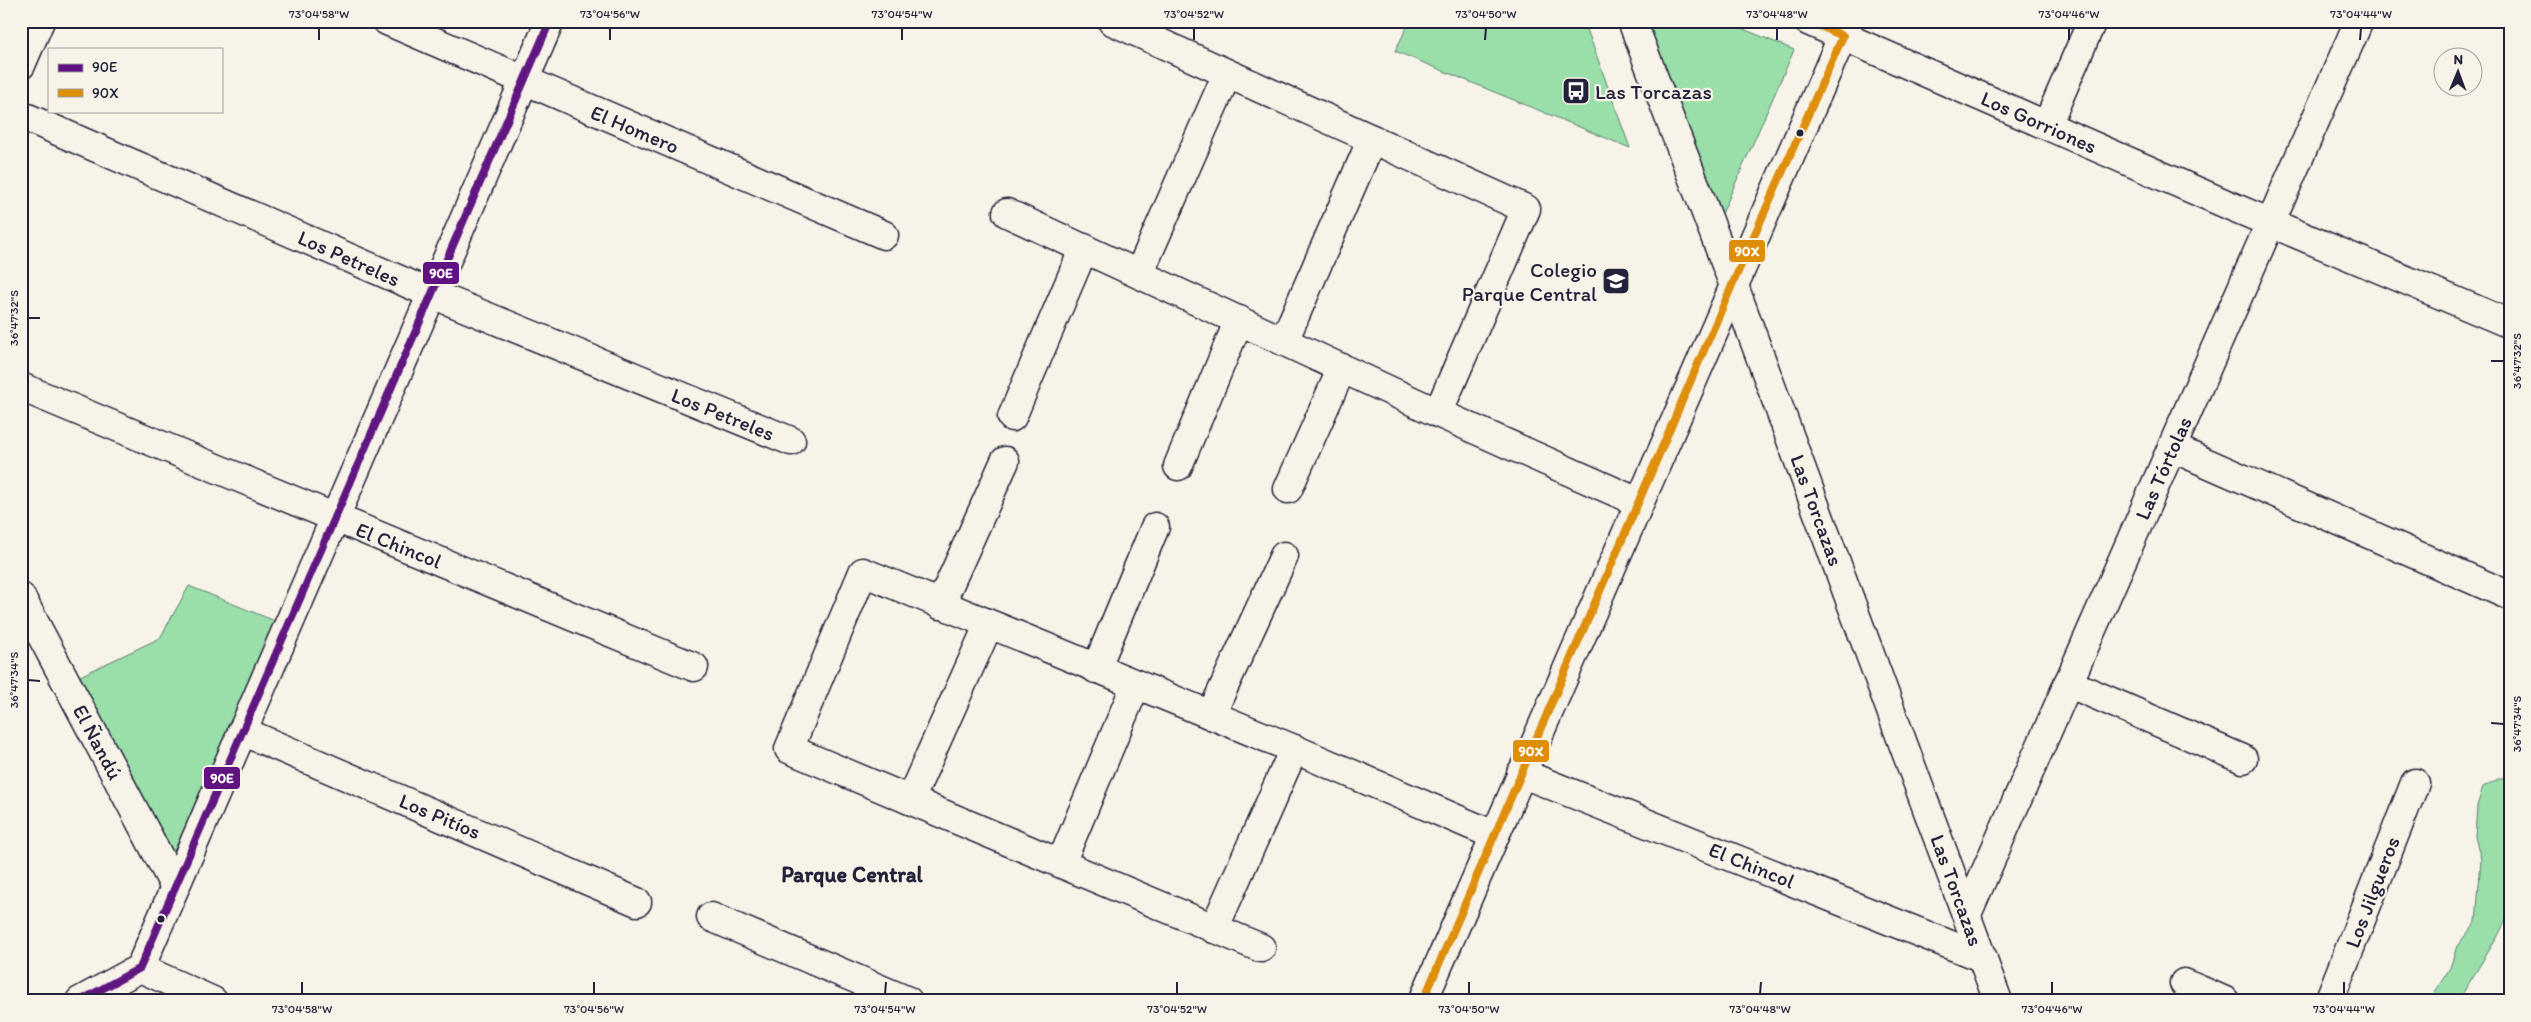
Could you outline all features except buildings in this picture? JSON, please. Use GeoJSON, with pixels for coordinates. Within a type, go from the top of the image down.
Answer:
{"type":"FeatureCollection","features":[{"type":"Feature","properties":{"kind":"street"},"geometry":{"type":"LineString","coordinates":[[21,65],[40,21]]}},
{"type":"Feature","properties":{"kind":"street","name":"El Homero"},"geometry":{"type":"LineString","coordinates":[[387,21],[524,82],[884,235]]}},
{"type":"Feature","properties":{"kind":"street"},"geometry":{"type":"LineString","coordinates":[[80,1001],[140,968],[550,21]]}},
{"type":"Feature","properties":{"kind":"street"},"geometry":{"type":"LineString","coordinates":[[1112,21],[1526,209],[1438,413]]}},
{"type":"Feature","properties":{"kind":"street","name":"Las Torcazas"},"geometry":{"type":"LineString","coordinates":[[1632,21],[1733,284],[1998,1001]]}},
{"type":"Feature","properties":{"kind":"street","name":"Los Gorriones"},"geometry":{"type":"LineString","coordinates":[[1808,21],[1846,29],[2047,125],[2270,223],[2510,324]]}},
{"type":"Feature","properties":{"kind":"street"},"geometry":{"type":"LineString","coordinates":[[2047,125],[2092,21]]}},
{"type":"Feature","properties":{"kind":"street","name":"Las Tórtolas"},"geometry":{"type":"LineString","coordinates":[[1967,914],[2359,21]]}},
{"type":"Feature","properties":{"kind":"street"},"geometry":{"type":"LineString","coordinates":[[1422,1001],[1733,284],[1846,29]]}},
{"type":"Feature","properties":{"kind":"street"},"geometry":{"type":"LineString","coordinates":[[1139,274],[1227,74]]}},
{"type":"Feature","properties":{"kind":"street","name":"Los Petreles"},"geometry":{"type":"LineString","coordinates":[[21,115],[432,294],[791,441]]}},
{"type":"Feature","properties":{"kind":"street"},"geometry":{"type":"LineString","coordinates":[[1284,341],[1372,139]]}},
{"type":"Feature","properties":{"kind":"street"},"geometry":{"type":"LineString","coordinates":[[1008,213],[1438,413],[1638,502]]}},
{"type":"Feature","properties":{"kind":"street"},"geometry":{"type":"LineString","coordinates":[[1012,417],[1084,248]]}},
{"type":"Feature","properties":{"kind":"street"},"geometry":{"type":"LineString","coordinates":[[1178,466],[1239,320]]}},
{"type":"Feature","properties":{"kind":"street"},"geometry":{"type":"LineString","coordinates":[[1288,489],[1342,368]]}},
{"type":"Feature","properties":{"kind":"street","name":"El Chincol"},"geometry":{"type":"LineString","coordinates":[[21,387],[334,519],[694,667]]}},
{"type":"Feature","properties":{"kind":"street"},"geometry":{"type":"LineString","coordinates":[[2173,448],[2510,596]]}},
{"type":"Feature","properties":{"kind":"street"},"geometry":{"type":"LineString","coordinates":[[940,605],[1005,461]]}},
{"type":"Feature","properties":{"kind":"street"},"geometry":{"type":"LineString","coordinates":[[1096,669],[1155,527]]}},
{"type":"Feature","properties":{"kind":"street"},"geometry":{"type":"LineString","coordinates":[[1211,715],[1284,556]]}},
{"type":"Feature","properties":{"kind":"street"},"geometry":{"type":"LineString","coordinates":[[1261,948],[789,749],[863,572],[988,626],[1294,749],[1494,836]]}},
{"type":"Feature","properties":{"kind":"street","name":"El Ñandú"},"geometry":{"type":"LineString","coordinates":[[21,597],[175,887]]}},
{"type":"Feature","properties":{"kind":"street"},"geometry":{"type":"LineString","coordinates":[[910,800],[988,626]]}},
{"type":"Feature","properties":{"kind":"street"},"geometry":{"type":"LineString","coordinates":[[2068,683],[2243,759]]}},
{"type":"Feature","properties":{"kind":"street"},"geometry":{"type":"LineString","coordinates":[[1061,863],[1136,684]]}},
{"type":"Feature","properties":{"kind":"street","name":"Los Pitíos"},"geometry":{"type":"LineString","coordinates":[[242,731],[637,902]]}},
{"type":"Feature","properties":{"kind":"street"},"geometry":{"type":"LineString","coordinates":[[1214,928],[1294,749]]}},
{"type":"Feature","properties":{"kind":"street","name":"El Chincol"},"geometry":{"type":"LineString","coordinates":[[1521,773],[1983,958]]}},
{"type":"Feature","properties":{"kind":"street","name":"Los Jilgueros"},"geometry":{"type":"LineString","coordinates":[[2329,1001],[2415,783]]}},
{"type":"Feature","properties":{"kind":"street"},"geometry":{"type":"LineString","coordinates":[[711,917],[908,1001]]}},
{"type":"Feature","properties":{"kind":"street"},"geometry":{"type":"LineString","coordinates":[[140,968],[208,1000]]}},
{"type":"Feature","properties":{"kind":"street"},"geometry":{"type":"LineString","coordinates":[[2184,983],[2225,1001]]}},
{"type":"Feature","properties":{"kind":"green space"},"geometry":{"type":"Polygon","coordinates":[[[1410,21],[1584,21],[1630,148],[1395,51],[1410,21]]]}},
{"type":"Feature","properties":{"kind":"green space"},"geometry":{"type":"Polygon","coordinates":[[[1643,21],[1724,21],[1794,50],[1718,223],[1643,21]]]}},
{"type":"Feature","properties":{"kind":"green space"},"geometry":{"type":"Polygon","coordinates":[[[189,586],[280,623],[174,867],[78,677],[160,638],[189,586]]]}},
{"type":"Feature","properties":{"kind":"green space"},"geometry":{"type":"Polygon","coordinates":[[[2498,779],[2510,779],[2510,912],[2498,936],[2458,1001],[2429,1001],[2450,968],[2457,946],[2476,922],[2481,859],[2475,837],[2477,806],[2483,787],[2498,779]]]}},
{"type":"Feature","properties":{"kind":"transit line","name":"90E"},"geometry":{"type":"LineString","coordinates":[[80,1001],[140,968],[550,21]]}},
{"type":"Feature","properties":{"kind":"transit line","name":"90X"},"geometry":{"type":"LineString","coordinates":[[1423,1001],[1733,283],[1843,36],[1809,21]]}},
{"type":"Feature","properties":{"kind":"place","name":"Las Torcazas"},"geometry":{"type":"Point","coordinates":[1576,91]}},
{"type":"Feature","properties":{"kind":"place","name":"Colegio Parque Central"},"geometry":{"type":"Point","coordinates":[1616,281]}},
{"type":"Feature","properties":{"kind":"district","name":"Parque Central"},"geometry":{"type":"Point","coordinates":[852,874]}}]}
